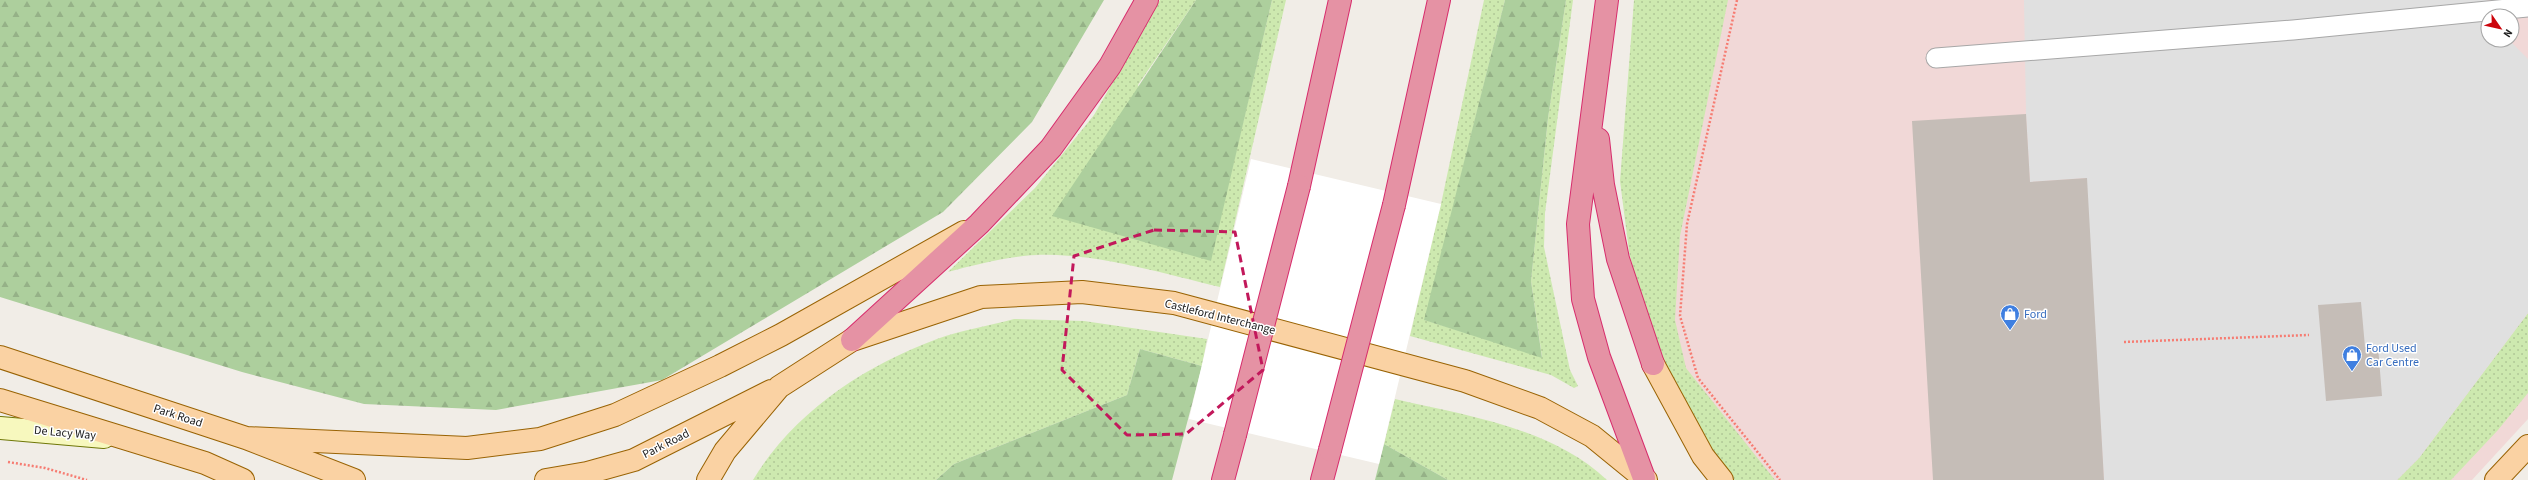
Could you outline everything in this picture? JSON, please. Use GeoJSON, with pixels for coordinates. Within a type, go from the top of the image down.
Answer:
{"type":"FeatureCollection","features":[{"type":"Feature","properties":{"kind":"highway"},"geometry":{"type":"LineString","coordinates":[[852,340],[979,224],[1051,148],[1110,66],[1147,0]]}},
{"type":"Feature","properties":{"kind":"highway"},"geometry":{"type":"LineString","coordinates":[[1223,480],[1299,186],[1340,0]]}},
{"type":"Feature","properties":{"kind":"highway"},"geometry":{"type":"LineString","coordinates":[[1322,480],[1394,205],[1439,0]]}},
{"type":"Feature","properties":{"kind":"highway"},"geometry":{"type":"LineString","coordinates":[[1607,0],[1595,106],[1578,224],[1583,299],[1598,357],[1645,479]]}},
{"type":"Feature","properties":{"kind":"highway"},"geometry":{"type":"LineString","coordinates":[[1595,106],[1603,185],[1618,259],[1654,364]]}},
{"type":"Feature","properties":{"kind":"main road"},"geometry":{"type":"LineString","coordinates":[[246,438],[467,448],[540,439],[615,415],[720,366],[781,335],[979,224]]}},
{"type":"Feature","properties":{"kind":"main road","name":"Castleford Interchange"},"geometry":{"type":"LineString","coordinates":[[708,480],[725,451],[779,387],[852,340],[981,297],[1082,292],[1174,303],[1465,381],[1540,408],[1592,436],[1645,479]]}},
{"type":"Feature","properties":{"kind":"main road","name":"Park Road"},"geometry":{"type":"LineString","coordinates":[[0,357],[246,438],[354,480]]}},
{"type":"Feature","properties":{"kind":"main road"},"geometry":{"type":"LineString","coordinates":[[1654,364],[1703,456],[1722,480]]}},
{"type":"Feature","properties":{"kind":"main road","name":"Park Road"},"geometry":{"type":"LineString","coordinates":[[546,480],[587,473],[634,460],[779,387]]}},
{"type":"Feature","properties":{"kind":"main road"},"geometry":{"type":"LineString","coordinates":[[0,400],[205,463],[243,480]]}},
{"type":"Feature","properties":{"kind":"main road"},"geometry":{"type":"LineString","coordinates":[[2496,480],[2528,446]]}},
{"type":"Feature","properties":{"kind":"street","name":"De Lacy Way"},"geometry":{"type":"LineString","coordinates":[[0,428],[129,439]]}},
{"type":"Feature","properties":{"kind":"lane"},"geometry":{"type":"LineString","coordinates":[[1936,58],[2293,30],[2528,7]]}},
{"type":"Feature","properties":{"kind":"path"},"geometry":{"type":"LineString","coordinates":[[1737,0],[1687,224],[1680,316],[1698,378],[1780,480]]}},
{"type":"Feature","properties":{"kind":"path"},"geometry":{"type":"LineString","coordinates":[[2124,342],[2309,335]]}},
{"type":"Feature","properties":{"kind":"path"},"geometry":{"type":"LineString","coordinates":[[0,461],[45,468],[87,480]]}},
{"type":"Feature","properties":{"kind":"highlighted area"},"geometry":{"type":"Polygon","coordinates":[[[1154,230],[1235,232],[1263,370],[1186,434],[1127,435],[1062,370],[1074,256],[1154,230]]]}},
{"type":"Feature","properties":{"kind":"shaded area"},"geometry":{"type":"Polygon","coordinates":[[[1702,0],[2528,0],[2528,419],[2472,480],[1740,480],[1668,357],[1702,0]]]}},
{"type":"Feature","properties":{"kind":"shaded area"},"geometry":{"type":"Polygon","coordinates":[[[2024,0],[2487,0],[2491,8],[2480,8],[2480,48],[2517,48],[2528,59],[2528,313],[2419,458],[2397,480],[2104,480],[2086,178],[2030,182],[2026,114],[2024,0]]]}},
{"type":"Feature","properties":{"kind":"green space"},"geometry":{"type":"Polygon","coordinates":[[[0,0],[1104,0],[1032,122],[943,212],[662,380],[496,410],[364,404],[242,372],[0,297],[0,0]]]}},
{"type":"Feature","properties":{"kind":"green space"},"geometry":{"type":"Polygon","coordinates":[[[1160,0],[1196,0],[1138,85],[1210,261],[1272,0],[1286,0],[1220,287],[1119,263],[1092,258],[1066,256],[1040,255],[1016,257],[982,263],[948,272],[1035,188],[1094,115],[1160,0]]]}},
{"type":"Feature","properties":{"kind":"green space"},"geometry":{"type":"Polygon","coordinates":[[[1196,0],[1272,0],[1211,261],[1052,216],[1196,0]]]}},
{"type":"Feature","properties":{"kind":"green space"},"geometry":{"type":"Polygon","coordinates":[[[1484,0],[1505,0],[1425,320],[1542,357],[1531,281],[1548,118],[1566,0],[1573,0],[1545,213],[1544,247],[1570,370],[1578,386],[1574,388],[1551,375],[1410,336],[1441,204],[1484,0]]]}},
{"type":"Feature","properties":{"kind":"green space"},"geometry":{"type":"Polygon","coordinates":[[[1505,0],[1566,0],[1548,118],[1531,281],[1542,358],[1424,320],[1505,0]]]}},
{"type":"Feature","properties":{"kind":"green space"},"geometry":{"type":"Polygon","coordinates":[[[1634,0],[1728,0],[1680,236],[1675,320],[1686,368],[1775,480],[1731,480],[1674,390],[1635,278],[1629,251],[1620,181],[1634,0]]]}},
{"type":"Feature","properties":{"kind":"green space"},"geometry":{"type":"Polygon","coordinates":[[[2528,313],[2528,393],[2498,430],[2451,480],[2397,480],[2419,458],[2528,313]]]}},
{"type":"Feature","properties":{"kind":"green space"},"geometry":{"type":"Polygon","coordinates":[[[1014,319],[1084,321],[1207,339],[1202,366],[1140,349],[1127,395],[954,464],[936,480],[753,480],[789,433],[833,394],[858,378],[883,363],[937,339],[1014,319]]]}},
{"type":"Feature","properties":{"kind":"green space"},"geometry":{"type":"Polygon","coordinates":[[[1140,349],[1202,366],[1172,480],[936,480],[954,464],[1127,395],[1140,349]]]}},
{"type":"Feature","properties":{"kind":"green space"},"geometry":{"type":"Polygon","coordinates":[[[1395,399],[1479,418],[1534,436],[1560,447],[1585,462],[1607,480],[1448,480],[1384,444],[1395,399]]]}},
{"type":"Feature","properties":{"kind":"green space"},"geometry":{"type":"Polygon","coordinates":[[[1384,444],[1448,480],[1375,480],[1384,444]]]}},
{"type":"Feature","properties":{"kind":"pier"},"geometry":{"type":"Polygon","coordinates":[[[1251,159],[1441,204],[1379,464],[1189,419],[1251,159]]]}},
{"type":"Feature","properties":{"kind":"building","name":"Ford"},"geometry":{"type":"Polygon","coordinates":[[[2026,114],[2030,182],[2087,178],[2104,480],[1933,480],[1912,121],[2026,114]]]}},
{"type":"Feature","properties":{"kind":"building","name":"Ford Used Car Centre"},"geometry":{"type":"Polygon","coordinates":[[[2361,302],[2365,347],[2378,346],[2382,396],[2326,401],[2318,305],[2361,302]]]}},
{"type":"Feature","properties":{"kind":"place","name":"Ford"},"geometry":{"type":"Point","coordinates":[2010,331]}},
{"type":"Feature","properties":{"kind":"place","name":"Ford Used Car Centre"},"geometry":{"type":"Point","coordinates":[2352,372]}}]}
